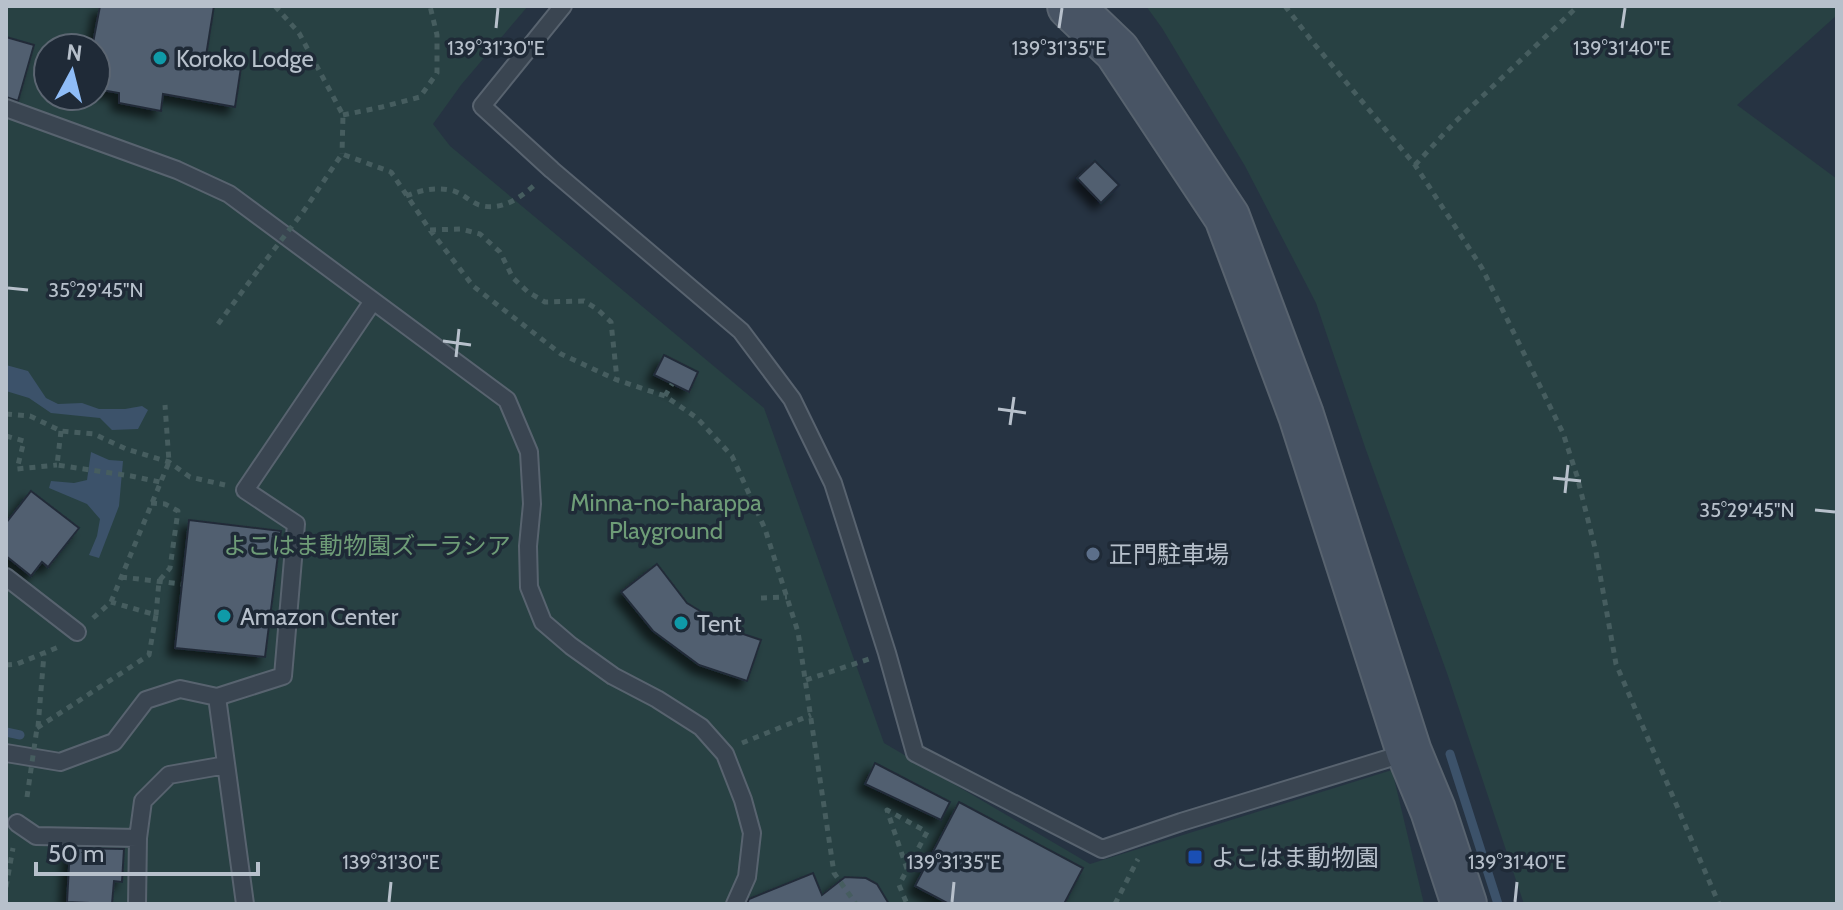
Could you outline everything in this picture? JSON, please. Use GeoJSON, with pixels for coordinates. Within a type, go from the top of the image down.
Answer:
{"type":"FeatureCollection","features":[{"type":"Feature","properties":{"kind":"street"},"geometry":{"type":"LineString","coordinates":[[1070,6],[1117,51],[1227,217],[1301,415],[1409,752],[1433,810],[1464,904]]}},
{"type":"Feature","properties":{"kind":"lane"},"geometry":{"type":"LineString","coordinates":[[563,6],[482,106],[552,170],[741,331],[792,399],[833,483],[915,753],[1102,849],[1409,752]]}},
{"type":"Feature","properties":{"kind":"lane"},"geometry":{"type":"LineString","coordinates":[[6,108],[177,170],[229,194],[507,400],[529,452],[532,504],[528,546],[529,587],[543,622],[613,676],[701,727],[725,754],[752,833],[747,877],[735,904]]}},
{"type":"Feature","properties":{"kind":"lane"},"geometry":{"type":"LineString","coordinates":[[6,753],[60,762],[114,742],[146,700],[180,689],[217,697],[283,676],[296,524],[245,490],[373,301]]}},
{"type":"Feature","properties":{"kind":"lane"},"geometry":{"type":"LineString","coordinates":[[6,577],[77,632]]}},
{"type":"Feature","properties":{"kind":"lane"},"geometry":{"type":"LineString","coordinates":[[217,697],[245,904]]}},
{"type":"Feature","properties":{"kind":"lane"},"geometry":{"type":"LineString","coordinates":[[137,904],[138,838],[143,801],[169,775],[226,765]]}},
{"type":"Feature","properties":{"kind":"lane"},"geometry":{"type":"LineString","coordinates":[[17,823],[36,836],[138,838]]}},
{"type":"Feature","properties":{"kind":"path"},"geometry":{"type":"LineString","coordinates":[[218,324],[303,212],[342,154],[343,115],[299,33],[275,6]]}},
{"type":"Feature","properties":{"kind":"path"},"geometry":{"type":"LineString","coordinates":[[343,115],[420,97],[437,73],[437,35],[430,6]]}},
{"type":"Feature","properties":{"kind":"path"},"geometry":{"type":"LineString","coordinates":[[1285,6],[1415,165],[1482,268],[1563,433],[1596,552],[1616,664],[1719,904]]}},
{"type":"Feature","properties":{"kind":"path"},"geometry":{"type":"LineString","coordinates":[[1415,165],[1454,123],[1578,6]]}},
{"type":"Feature","properties":{"kind":"path"},"geometry":{"type":"LineString","coordinates":[[342,154],[391,172],[473,286],[561,354],[617,380],[665,396],[697,418],[732,456],[765,529],[798,632],[834,873],[856,904]]}},
{"type":"Feature","properties":{"kind":"path"},"geometry":{"type":"LineString","coordinates":[[406,196],[427,188],[454,191],[479,205],[497,207],[521,198],[552,170]]}},
{"type":"Feature","properties":{"kind":"path"},"geometry":{"type":"LineString","coordinates":[[430,230],[461,229],[480,234],[500,252],[513,278],[528,292],[545,302],[584,301],[597,309],[611,322],[617,380]]}},
{"type":"Feature","properties":{"kind":"path"},"geometry":{"type":"LineString","coordinates":[[665,396],[672,384]]}},
{"type":"Feature","properties":{"kind":"path"},"geometry":{"type":"LineString","coordinates":[[6,665],[17,664],[62,646],[111,602],[169,462],[165,405]]}},
{"type":"Feature","properties":{"kind":"path"},"geometry":{"type":"LineString","coordinates":[[6,414],[30,416],[61,431],[94,434],[126,449],[169,462],[190,477],[245,490]]}},
{"type":"Feature","properties":{"kind":"path"},"geometry":{"type":"LineString","coordinates":[[57,465],[61,431]]}},
{"type":"Feature","properties":{"kind":"path"},"geometry":{"type":"LineString","coordinates":[[6,436],[24,441],[17,469],[57,465],[160,482]]}},
{"type":"Feature","properties":{"kind":"path"},"geometry":{"type":"LineString","coordinates":[[37,728],[149,655],[159,581],[170,568],[178,511],[165,504],[151,503]]}},
{"type":"Feature","properties":{"kind":"path"},"geometry":{"type":"LineString","coordinates":[[121,577],[181,584]]}},
{"type":"Feature","properties":{"kind":"path"},"geometry":{"type":"LineString","coordinates":[[761,598],[787,597]]}},
{"type":"Feature","properties":{"kind":"path"},"geometry":{"type":"LineString","coordinates":[[111,602],[156,615]]}},
{"type":"Feature","properties":{"kind":"path"},"geometry":{"type":"LineString","coordinates":[[27,797],[44,653]]}},
{"type":"Feature","properties":{"kind":"path"},"geometry":{"type":"LineString","coordinates":[[806,680],[887,653]]}},
{"type":"Feature","properties":{"kind":"path"},"geometry":{"type":"LineString","coordinates":[[725,754],[740,744],[811,715]]}},
{"type":"Feature","properties":{"kind":"path"},"geometry":{"type":"LineString","coordinates":[[907,869],[887,810],[927,832],[899,885],[907,904]]}},
{"type":"Feature","properties":{"kind":"green space","name":"よこはま動物園ズーラシア"},"geometry":{"type":"Polygon","coordinates":[[[6,6],[528,6],[461,85],[433,124],[450,146],[764,408],[884,743],[1090,864],[1392,770],[1424,904],[6,904],[6,6]]]}},
{"type":"Feature","properties":{"kind":"green space"},"geometry":{"type":"Polygon","coordinates":[[[1146,6],[1837,6],[1837,15],[1737,105],[1837,179],[1837,904],[1524,904],[1447,673],[1316,303],[1245,166],[1146,6]]]}},
{"type":"Feature","properties":{"kind":"water"},"geometry":{"type":"Polygon","coordinates":[[[6,365],[28,371],[46,398],[58,404],[82,403],[99,409],[142,406],[148,410],[138,429],[112,430],[100,418],[51,413],[29,398],[6,391],[6,365]]]}},
{"type":"Feature","properties":{"kind":"water"},"geometry":{"type":"Polygon","coordinates":[[[91,452],[109,460],[123,461],[119,506],[99,558],[89,555],[100,519],[87,504],[49,488],[51,481],[74,483],[87,480],[91,452]]]}},
{"type":"Feature","properties":{"kind":"building","name":"Koroko Lodge"},"geometry":{"type":"Polygon","coordinates":[[[100,6],[214,6],[206,56],[242,61],[235,107],[163,94],[161,111],[119,103],[119,93],[112,92],[112,32],[95,32],[100,6]]]}},
{"type":"Feature","properties":{"kind":"building"},"geometry":{"type":"Polygon","coordinates":[[[6,37],[32,44],[32,52],[18,101],[6,97],[6,37]]]}},
{"type":"Feature","properties":{"kind":"building"},"geometry":{"type":"Polygon","coordinates":[[[1095,161],[1119,185],[1101,203],[1077,178],[1095,161]]]}},
{"type":"Feature","properties":{"kind":"building"},"geometry":{"type":"Polygon","coordinates":[[[664,355],[698,372],[689,392],[654,375],[664,355]]]}},
{"type":"Feature","properties":{"kind":"building"},"geometry":{"type":"Polygon","coordinates":[[[31,491],[79,528],[48,567],[42,562],[31,576],[6,556],[6,523],[31,491]]]}},
{"type":"Feature","properties":{"kind":"building","name":"Amazon Center"},"geometry":{"type":"Polygon","coordinates":[[[189,520],[281,531],[265,657],[175,648],[189,520]]]}},
{"type":"Feature","properties":{"kind":"building","name":"Tent"},"geometry":{"type":"Polygon","coordinates":[[[657,564],[687,603],[719,626],[761,640],[747,681],[699,665],[653,631],[621,592],[657,564]]]}},
{"type":"Feature","properties":{"kind":"building"},"geometry":{"type":"Polygon","coordinates":[[[875,763],[950,802],[941,820],[865,784],[875,763]]]}},
{"type":"Feature","properties":{"kind":"building"},"geometry":{"type":"Polygon","coordinates":[[[959,802],[1083,868],[1064,904],[949,904],[915,886],[959,802]]]}},
{"type":"Feature","properties":{"kind":"building"},"geometry":{"type":"Polygon","coordinates":[[[70,848],[124,849],[122,882],[114,881],[112,904],[67,902],[70,848]]]}},
{"type":"Feature","properties":{"kind":"building"},"geometry":{"type":"Polygon","coordinates":[[[813,873],[822,895],[845,877],[866,878],[877,884],[889,904],[747,904],[749,899],[813,873]]]}},
{"type":"Feature","properties":{"kind":"waterway"},"geometry":{"type":"LineString","coordinates":[[6,732],[20,735]]}},
{"type":"Feature","properties":{"kind":"waterway"},"geometry":{"type":"LineString","coordinates":[[1450,754],[1498,904]]}},
{"type":"Feature","properties":{"kind":"place","name":"Koroko Lodge"},"geometry":{"type":"Point","coordinates":[160,58]}},
{"type":"Feature","properties":{"kind":"place","name":"正門駐車場"},"geometry":{"type":"Point","coordinates":[1093,554]}},
{"type":"Feature","properties":{"kind":"place","name":"Amazon Center"},"geometry":{"type":"Point","coordinates":[224,616]}},
{"type":"Feature","properties":{"kind":"place","name":"Tent"},"geometry":{"type":"Point","coordinates":[681,623]}},
{"type":"Feature","properties":{"kind":"place","name":"よこはま動物園"},"geometry":{"type":"Point","coordinates":[1195,857]}},
{"type":"Feature","properties":{"kind":"park label","name":"Minna-no-harappa Playground"},"geometry":{"type":"Point","coordinates":[666,516]}}]}
